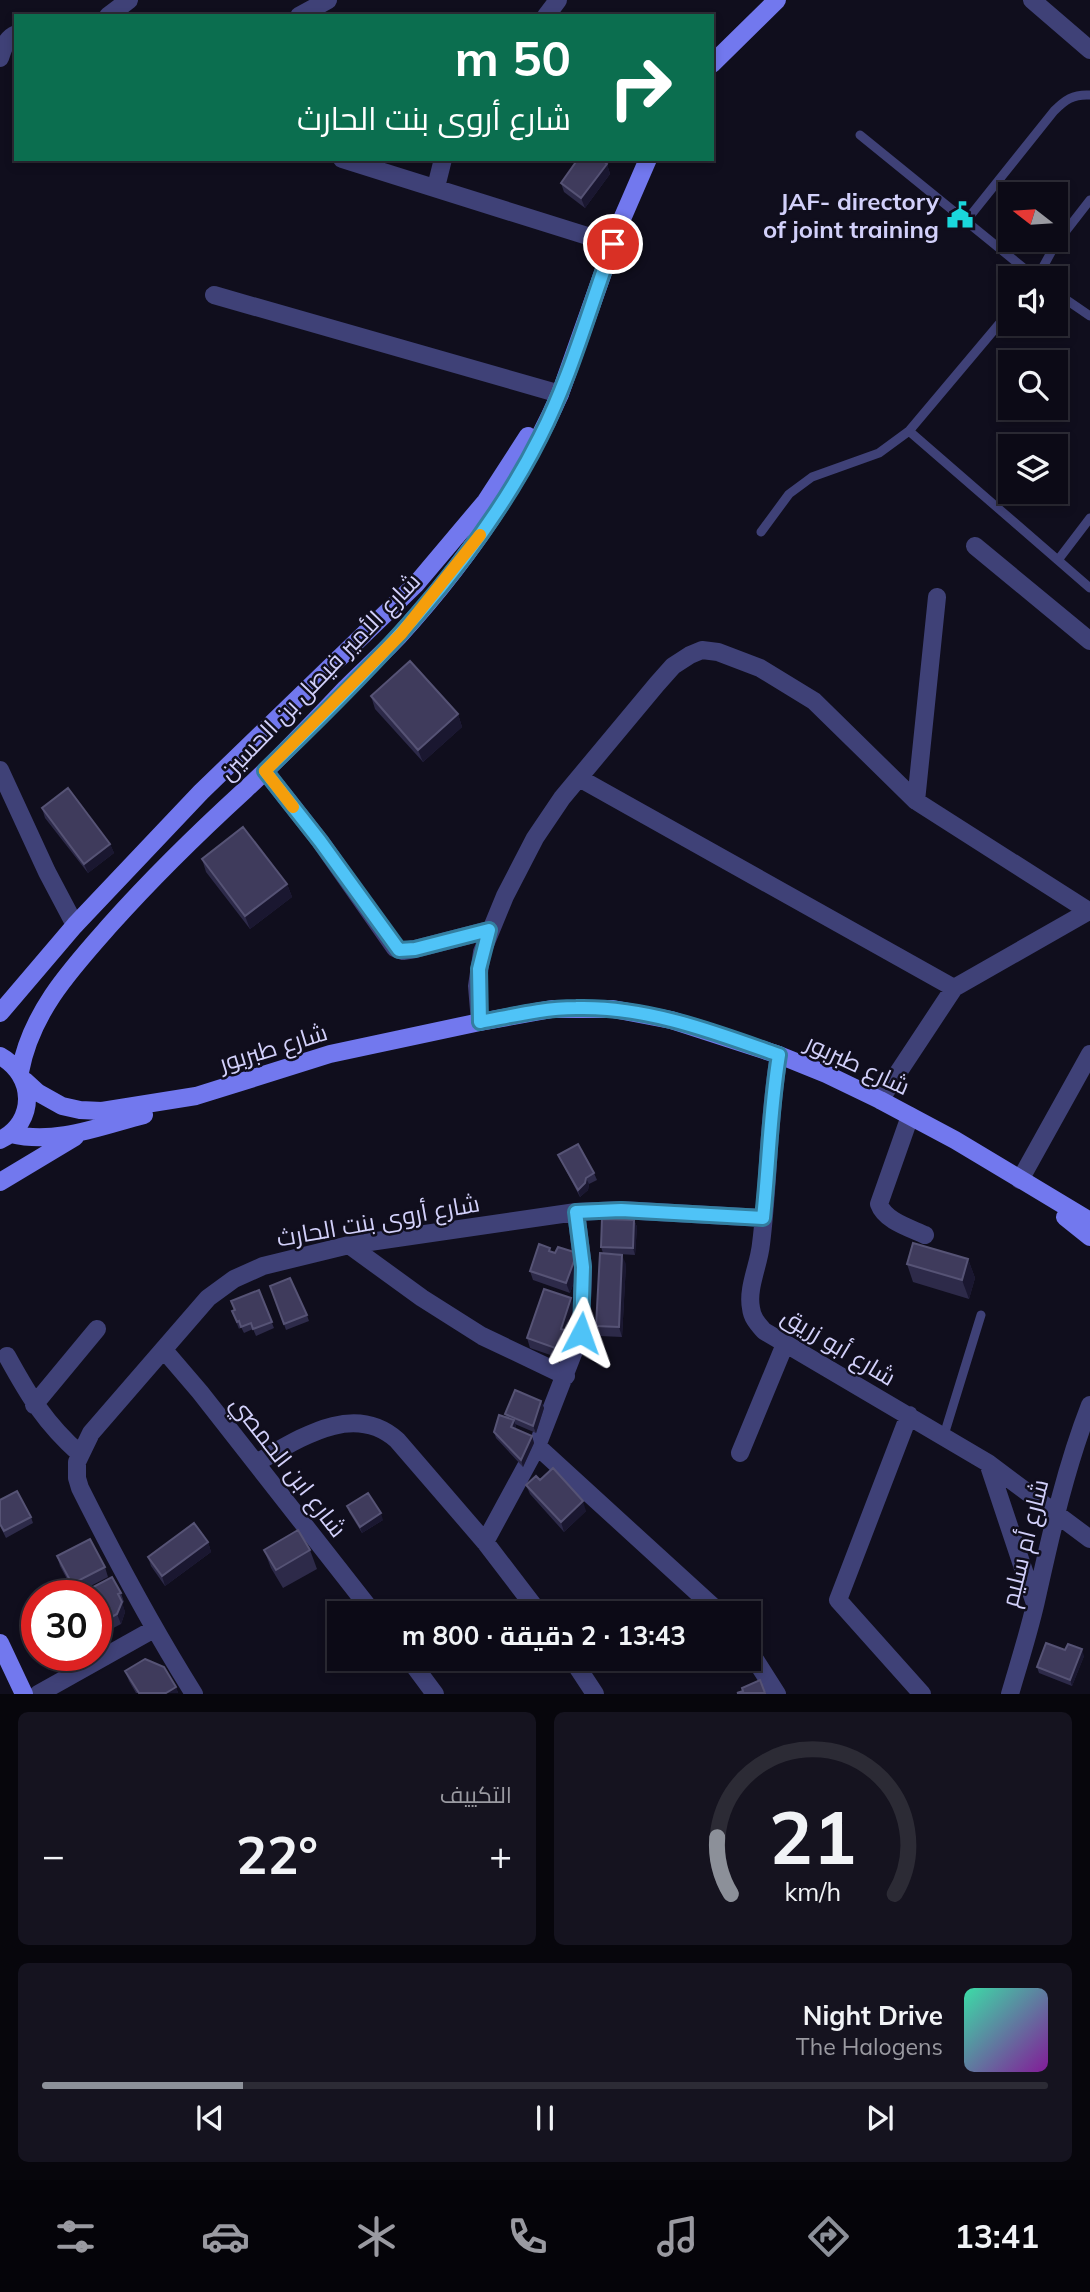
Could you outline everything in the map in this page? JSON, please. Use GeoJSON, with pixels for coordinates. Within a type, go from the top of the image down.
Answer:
{"type":"FeatureCollection","features":[{"type":"Feature","properties":{"kind":"street"},"geometry":{"type":"LineString","coordinates":[[111,14],[129,0]]}},
{"type":"Feature","properties":{"kind":"street"},"geometry":{"type":"LineString","coordinates":[[303,14],[328,0]]}},
{"type":"Feature","properties":{"kind":"street"},"geometry":{"type":"LineString","coordinates":[[714,45],[761,0]]}},
{"type":"Feature","properties":{"kind":"street"},"geometry":{"type":"LineString","coordinates":[[714,62],[776,0]]}},
{"type":"Feature","properties":{"kind":"street"},"geometry":{"type":"LineString","coordinates":[[1032,0],[1087,42]]}},
{"type":"Feature","properties":{"kind":"street"},"geometry":{"type":"LineString","coordinates":[[0,58],[6,43],[14,35]]}},
{"type":"Feature","properties":{"kind":"street"},"geometry":{"type":"LineString","coordinates":[[349,161],[608,243]]}},
{"type":"Feature","properties":{"kind":"street"},"geometry":{"type":"LineString","coordinates":[[436,187],[442,161]]}},
{"type":"Feature","properties":{"kind":"street","name":"شارع الأمير فيصل بن الحسين"},"geometry":{"type":"LineString","coordinates":[[4,1140],[18,1127],[26,1110],[28,1100],[22,1077],[26,1046],[42,1011],[82,956],[173,857],[265,771],[401,634],[475,541],[529,458],[608,243],[634,161]]}},
{"type":"Feature","properties":{"kind":"street","name":"شارع الأمير فيصل بن الحسين"},"geometry":{"type":"LineString","coordinates":[[608,243],[647,161]]}},
{"type":"Feature","properties":{"kind":"street"},"geometry":{"type":"LineString","coordinates":[[214,295],[555,392]]}},
{"type":"Feature","properties":{"kind":"street","name":"شارع الأمير فيصل بن الحسين"},"geometry":{"type":"LineString","coordinates":[[0,1013],[75,925],[193,800],[415,584],[459,536],[508,469],[555,392]]}},
{"type":"Feature","properties":{"kind":"street"},"geometry":{"type":"LineString","coordinates":[[975,546],[1090,641]]}},
{"type":"Feature","properties":{"kind":"street"},"geometry":{"type":"LineString","coordinates":[[916,801],[937,597]]}},
{"type":"Feature","properties":{"kind":"street"},"geometry":{"type":"LineString","coordinates":[[480,1022],[479,969],[489,930],[534,838],[562,798],[673,666],[702,650],[719,652],[760,668],[814,701],[916,801],[1090,911],[954,988],[880,1100]]}},
{"type":"Feature","properties":{"kind":"street"},"geometry":{"type":"LineString","coordinates":[[314,681],[329,706]]}},
{"type":"Feature","properties":{"kind":"street"},"geometry":{"type":"LineString","coordinates":[[0,770],[47,872],[75,925]]}},
{"type":"Feature","properties":{"kind":"street"},"geometry":{"type":"LineString","coordinates":[[265,771],[399,950],[415,949],[489,930]]}},
{"type":"Feature","properties":{"kind":"street"},"geometry":{"type":"LineString","coordinates":[[579,778],[954,988]]}},
{"type":"Feature","properties":{"kind":"street"},"geometry":{"type":"LineString","coordinates":[[0,998],[24,986]]}},
{"type":"Feature","properties":{"kind":"street","name":"شارع طبربور"},"geometry":{"type":"LineString","coordinates":[[4,1140],[84,1132],[171,1108],[196,1096],[330,1054],[552,1009],[613,1009],[671,1020],[779,1055],[880,1100],[974,1151],[1090,1222]]}},
{"type":"Feature","properties":{"kind":"street"},"geometry":{"type":"LineString","coordinates":[[1027,1184],[1090,1054]]}},
{"type":"Feature","properties":{"kind":"street","name":"شارع أبو زريق"},"geometry":{"type":"LineString","coordinates":[[779,1055],[770,1116],[761,1246],[751,1292],[751,1308],[755,1321],[764,1331],[785,1344],[988,1463],[1090,1539]]}},
{"type":"Feature","properties":{"kind":"street","name":"شارع طبربور"},"geometry":{"type":"LineString","coordinates":[[0,1056],[54,1103],[90,1112],[196,1096]]}},
{"type":"Feature","properties":{"kind":"street"},"geometry":{"type":"LineString","coordinates":[[910,1116],[880,1204],[881,1211],[888,1217],[925,1235]]}},
{"type":"Feature","properties":{"kind":"street"},"geometry":{"type":"LineString","coordinates":[[0,1182],[84,1132]]}},
{"type":"Feature","properties":{"kind":"street","name":"شارع طبربور"},"geometry":{"type":"LineString","coordinates":[[1027,1184],[1090,1237]]}},
{"type":"Feature","properties":{"kind":"street","name":"شارع أروى بنت الحارث"},"geometry":{"type":"LineString","coordinates":[[80,1454],[91,1433],[208,1298],[234,1279],[274,1263],[349,1245],[576,1212],[649,1211],[763,1218]]}},
{"type":"Feature","properties":{"kind":"street"},"geometry":{"type":"LineString","coordinates":[[485,1542],[537,1446],[581,1333],[583,1267],[576,1212]]}},
{"type":"Feature","properties":{"kind":"street"},"geometry":{"type":"LineString","coordinates":[[349,1245],[422,1298],[482,1336],[566,1376]]}},
{"type":"Feature","properties":{"kind":"street"},"geometry":{"type":"LineString","coordinates":[[34,1405],[97,1329]]}},
{"type":"Feature","properties":{"kind":"street"},"geometry":{"type":"LineString","coordinates":[[740,1453],[785,1344]]}},
{"type":"Feature","properties":{"kind":"street","name":"شارع ابن الحمصي"},"geometry":{"type":"LineString","coordinates":[[164,1350],[363,1601]]}},
{"type":"Feature","properties":{"kind":"street"},"geometry":{"type":"LineString","coordinates":[[7,1356],[34,1405],[57,1433],[80,1454],[77,1468],[80,1488],[154,1629],[194,1693]]}},
{"type":"Feature","properties":{"kind":"street","name":"شارع أم سليم"},"geometry":{"type":"LineString","coordinates":[[1010,1693],[1035,1604],[1055,1512],[1076,1439],[1090,1405]]}},
{"type":"Feature","properties":{"kind":"street"},"geometry":{"type":"LineString","coordinates":[[909,1415],[838,1600],[922,1693]]}},
{"type":"Feature","properties":{"kind":"street"},"geometry":{"type":"LineString","coordinates":[[256,1463],[306,1437],[344,1422],[375,1425],[397,1440],[485,1542],[530,1601]]}},
{"type":"Feature","properties":{"kind":"street"},"geometry":{"type":"LineString","coordinates":[[537,1446],[707,1601]]}},
{"type":"Feature","properties":{"kind":"street"},"geometry":{"type":"LineString","coordinates":[[988,1463],[1035,1604]]}},
{"type":"Feature","properties":{"kind":"street"},"geometry":{"type":"LineString","coordinates":[[38,1693],[154,1629]]}},
{"type":"Feature","properties":{"kind":"street"},"geometry":{"type":"LineString","coordinates":[[0,1643],[24,1693]]}},
{"type":"Feature","properties":{"kind":"street"},"geometry":{"type":"LineString","coordinates":[[761,1668],[777,1693]]}},
{"type":"Feature","properties":{"kind":"street"},"geometry":{"type":"LineString","coordinates":[[419,1671],[436,1693]]}},
{"type":"Feature","properties":{"kind":"street"},"geometry":{"type":"LineString","coordinates":[[580,1671],[595,1693]]}},
{"type":"Feature","properties":{"kind":"lane"},"geometry":{"type":"LineString","coordinates":[[966,222],[1054,111],[1066,99],[1080,94],[1090,95]]}},
{"type":"Feature","properties":{"kind":"lane"},"geometry":{"type":"LineString","coordinates":[[860,135],[1022,266]]}},
{"type":"Feature","properties":{"kind":"lane"},"geometry":{"type":"LineString","coordinates":[[1044,266],[1055,245],[1090,200]]}},
{"type":"Feature","properties":{"kind":"lane"},"geometry":{"type":"LineString","coordinates":[[1068,301],[1090,316]]}},
{"type":"Feature","properties":{"kind":"lane"},"geometry":{"type":"LineString","coordinates":[[761,532],[789,494],[812,477],[879,453],[909,431],[998,326]]}},
{"type":"Feature","properties":{"kind":"lane"},"geometry":{"type":"LineString","coordinates":[[909,431],[1090,588]]}},
{"type":"Feature","properties":{"kind":"lane"},"geometry":{"type":"LineString","coordinates":[[1058,560],[1090,518]]}},
{"type":"Feature","properties":{"kind":"lane"},"geometry":{"type":"LineString","coordinates":[[944,1435],[981,1315]]}},
{"type":"Feature","properties":{"kind":"building"},"geometry":{"type":"Polygon","coordinates":[[[577,161],[603,161],[607,164],[581,198],[561,183],[577,161]]]}},
{"type":"Feature","properties":{"kind":"building"},"geometry":{"type":"Polygon","coordinates":[[[410,661],[458,714],[418,750],[371,696],[410,661]]]}},
{"type":"Feature","properties":{"kind":"building"},"geometry":{"type":"Polygon","coordinates":[[[68,788],[110,844],[84,864],[42,808],[68,788]]]}},
{"type":"Feature","properties":{"kind":"building"},"geometry":{"type":"Polygon","coordinates":[[[243,827],[287,884],[245,916],[202,859],[243,827]]]}},
{"type":"Feature","properties":{"kind":"building"},"geometry":{"type":"Polygon","coordinates":[[[578,1144],[594,1173],[586,1178],[578,1190],[558,1155],[578,1144]]]}},
{"type":"Feature","properties":{"kind":"building"},"geometry":{"type":"Polygon","coordinates":[[[602,1219],[634,1220],[633,1248],[601,1247],[602,1219]]]}},
{"type":"Feature","properties":{"kind":"building"},"geometry":{"type":"Polygon","coordinates":[[[913,1243],[968,1259],[962,1280],[907,1264],[913,1243]]]}},
{"type":"Feature","properties":{"kind":"building"},"geometry":{"type":"Polygon","coordinates":[[[539,1244],[555,1253],[558,1247],[577,1253],[566,1283],[530,1271],[539,1244]]]}},
{"type":"Feature","properties":{"kind":"building"},"geometry":{"type":"Polygon","coordinates":[[[600,1253],[622,1255],[619,1327],[596,1326],[600,1253]]]}},
{"type":"Feature","properties":{"kind":"building"},"geometry":{"type":"Polygon","coordinates":[[[290,1278],[307,1315],[284,1324],[270,1286],[290,1278]]]}},
{"type":"Feature","properties":{"kind":"building"},"geometry":{"type":"Polygon","coordinates":[[[544,1289],[571,1298],[558,1349],[527,1338],[544,1289]]]}},
{"type":"Feature","properties":{"kind":"building"},"geometry":{"type":"Polygon","coordinates":[[[259,1290],[272,1322],[253,1329],[251,1323],[241,1327],[232,1311],[235,1310],[231,1301],[259,1290]]]}},
{"type":"Feature","properties":{"kind":"building"},"geometry":{"type":"Polygon","coordinates":[[[515,1390],[541,1401],[533,1426],[505,1414],[515,1390]]]}},
{"type":"Feature","properties":{"kind":"building"},"geometry":{"type":"Polygon","coordinates":[[[499,1415],[514,1420],[511,1427],[532,1436],[521,1460],[494,1432],[499,1415]]]}},
{"type":"Feature","properties":{"kind":"building"},"geometry":{"type":"Polygon","coordinates":[[[553,1468],[583,1501],[561,1522],[526,1485],[536,1476],[540,1480],[553,1468]]]}},
{"type":"Feature","properties":{"kind":"building"},"geometry":{"type":"Polygon","coordinates":[[[17,1491],[31,1517],[4,1531],[0,1524],[0,1500],[17,1491]]]}},
{"type":"Feature","properties":{"kind":"building"},"geometry":{"type":"Polygon","coordinates":[[[368,1493],[381,1513],[360,1527],[347,1506],[368,1493]]]}},
{"type":"Feature","properties":{"kind":"building"},"geometry":{"type":"Polygon","coordinates":[[[194,1523],[208,1542],[162,1576],[148,1557],[194,1523]]]}},
{"type":"Feature","properties":{"kind":"building"},"geometry":{"type":"Polygon","coordinates":[[[298,1530],[310,1550],[276,1570],[264,1550],[298,1530]]]}},
{"type":"Feature","properties":{"kind":"building"},"geometry":{"type":"Polygon","coordinates":[[[90,1539],[105,1567],[80,1580],[70,1580],[57,1556],[90,1539]]]}},
{"type":"Feature","properties":{"kind":"building"},"geometry":{"type":"Polygon","coordinates":[[[112,1577],[121,1593],[118,1594],[122,1602],[117,1614],[112,1617],[112,1580],[106,1580],[112,1577]]]}},
{"type":"Feature","properties":{"kind":"building"},"geometry":{"type":"Polygon","coordinates":[[[1046,1643],[1065,1650],[1068,1644],[1082,1649],[1070,1680],[1037,1667],[1046,1643]]]}},
{"type":"Feature","properties":{"kind":"building"},"geometry":{"type":"Polygon","coordinates":[[[145,1659],[164,1667],[176,1687],[166,1693],[139,1693],[125,1671],[145,1659]]]}},
{"type":"Feature","properties":{"kind":"building"},"geometry":{"type":"Polygon","coordinates":[[[760,1680],[765,1693],[737,1693],[743,1691],[742,1688],[760,1680]]]}},
{"type":"Feature","properties":{"kind":"slow traffic"},"geometry":{"type":"LineString","coordinates":[[293,807],[265,771],[401,634],[480,535]]}},
{"type":"Feature","properties":{"kind":"place","name":"JAF- directory of joint training"},"geometry":{"type":"Point","coordinates":[960,215]}},
{"type":"Feature","properties":{"kind":"route"},"geometry":{"type":"LineString","coordinates":[[581,1333],[583,1267],[576,1212],[621,1210],[763,1218],[770,1116],[779,1055],[671,1020],[613,1009],[552,1009],[480,1022],[479,969],[489,930],[415,949],[403,951],[396,948],[320,841],[265,771],[401,634],[475,541],[500,504],[540,439],[560,394],[613,244]]}}]}
